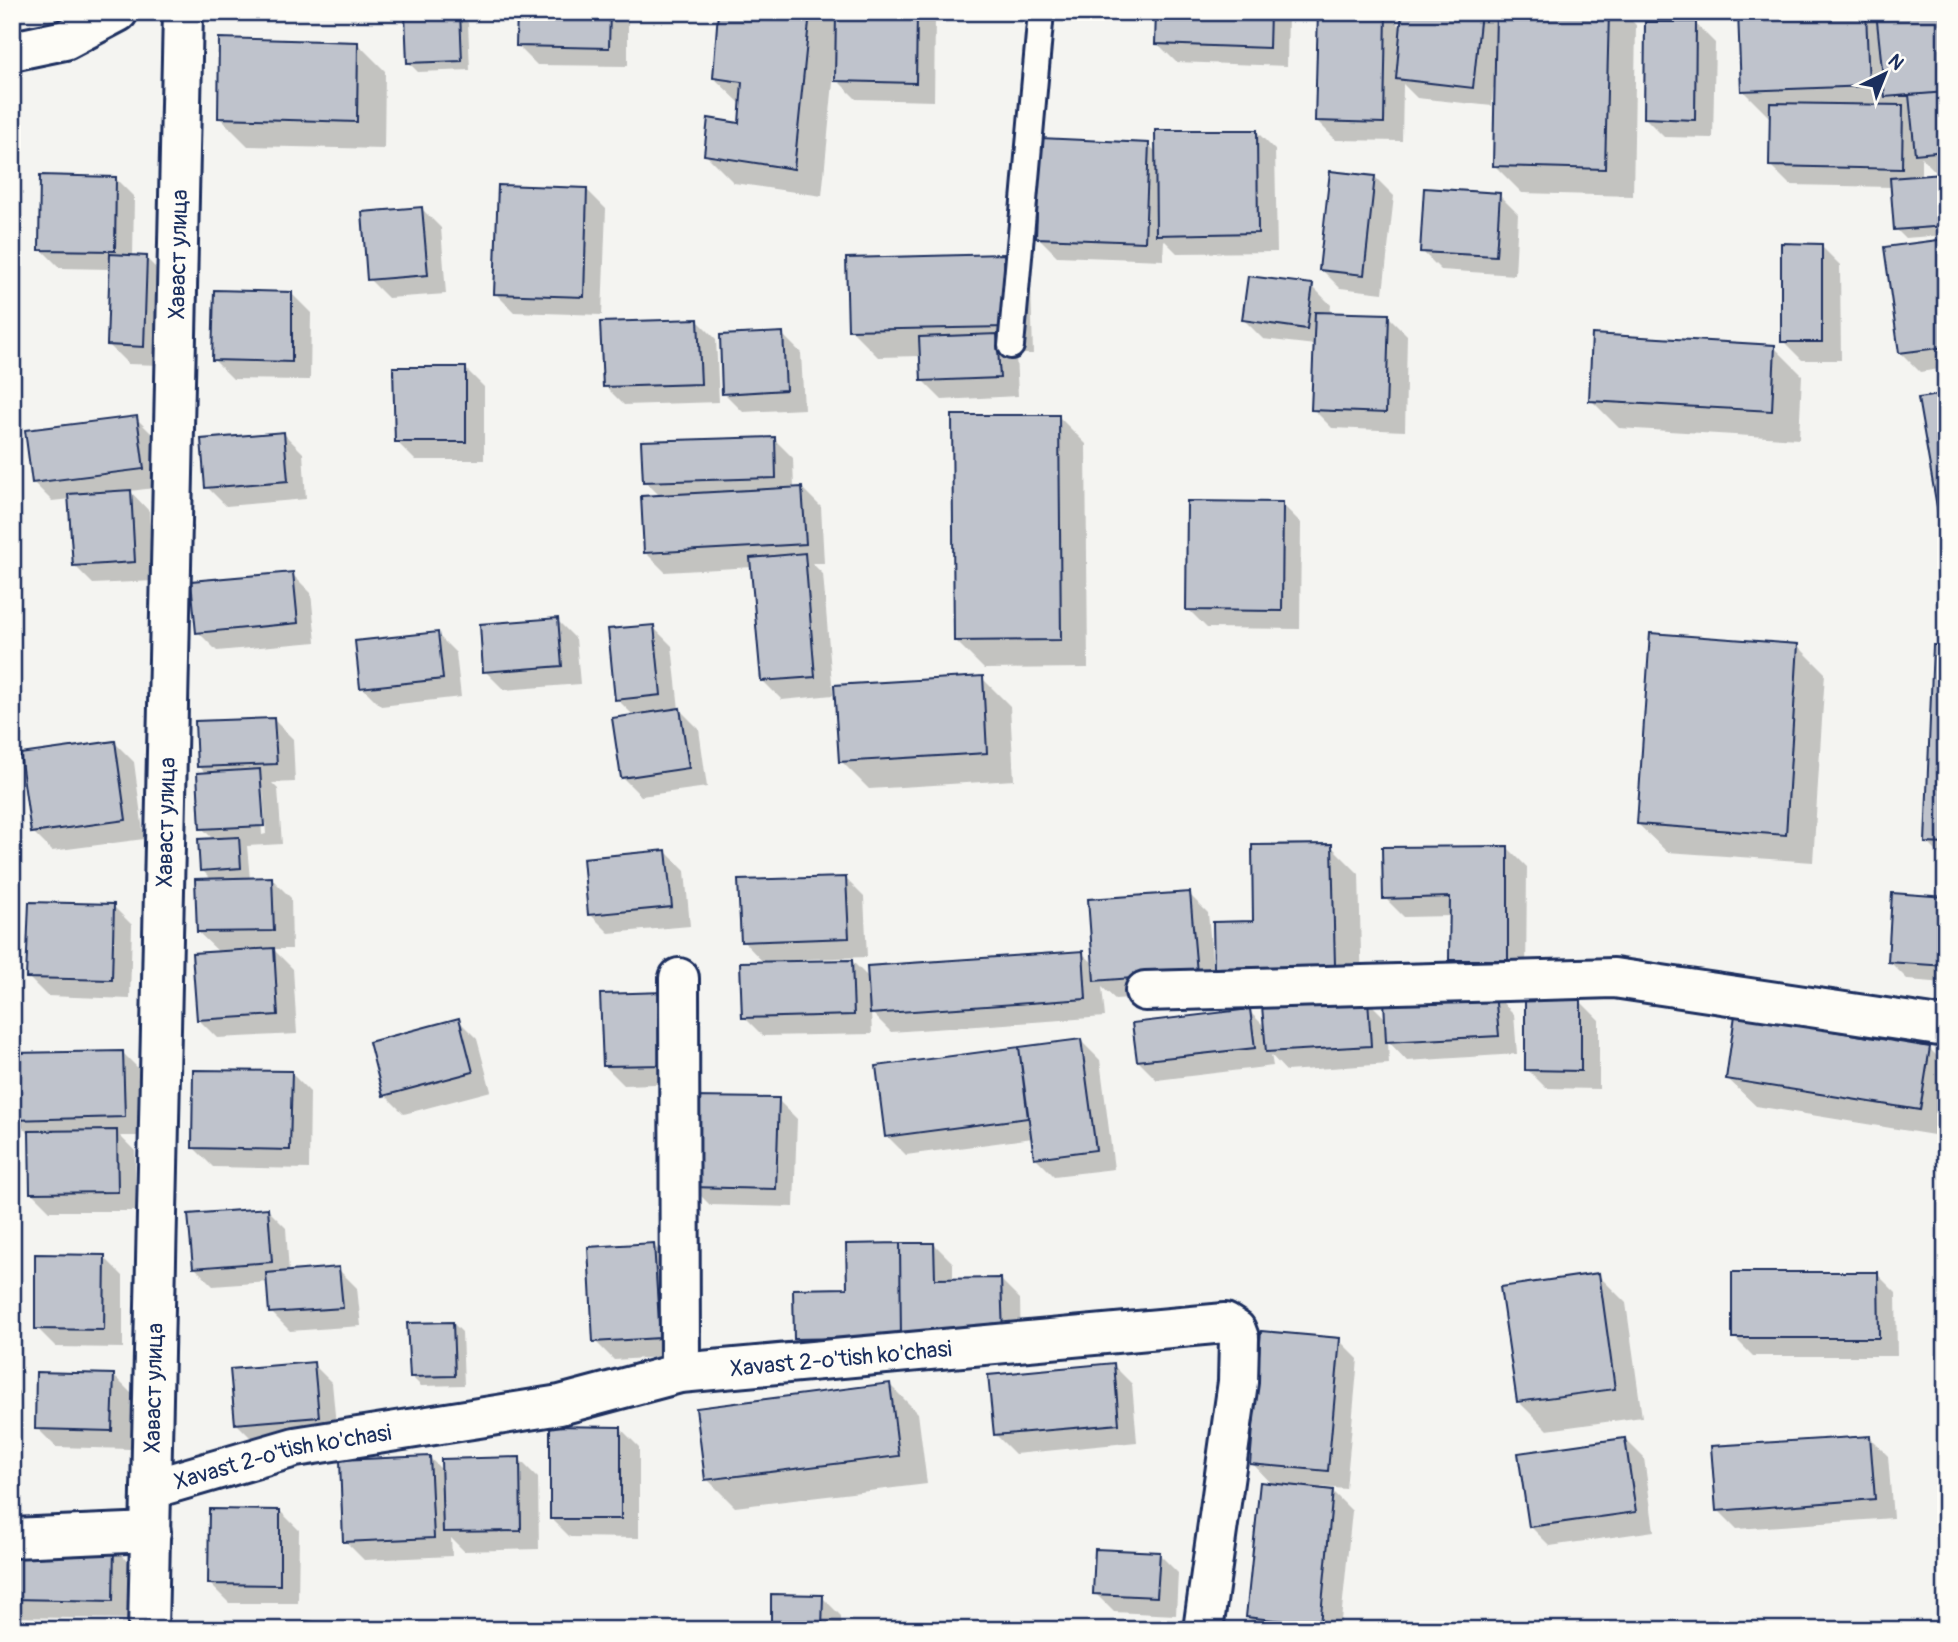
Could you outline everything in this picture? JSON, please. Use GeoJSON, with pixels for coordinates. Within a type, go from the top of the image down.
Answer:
{"type":"FeatureCollection","features":[{"type":"Feature","properties":{"kind":"street"},"geometry":{"type":"LineString","coordinates":[[12,51],[65,40],[118,12]]}},
{"type":"Feature","properties":{"kind":"street","name":"Хаваст улица"},"geometry":{"type":"LineString","coordinates":[[148,1630],[183,12]]}},
{"type":"Feature","properties":{"kind":"street"},"geometry":{"type":"LineString","coordinates":[[679,978],[680,1373]]}},
{"type":"Feature","properties":{"kind":"street"},"geometry":{"type":"LineString","coordinates":[[1146,991],[1614,978],[1946,1027]]}},
{"type":"Feature","properties":{"kind":"street","name":"Xavast 2-o'tish ko'chasi"},"geometry":{"type":"LineString","coordinates":[[152,1489],[295,1447],[560,1405],[680,1373],[1225,1323],[1236,1330],[1239,1338],[1238,1382],[1203,1630]]}},
{"type":"Feature","properties":{"kind":"street"},"geometry":{"type":"LineString","coordinates":[[12,1538],[152,1532]]}},
{"type":"Feature","properties":{"kind":"lane"},"geometry":{"type":"LineString","coordinates":[[1011,346],[1041,12]]}},
{"type":"Feature","properties":{"kind":"building"},"geometry":{"type":"Polygon","coordinates":[[[460,12],[462,61],[407,63],[405,14],[460,12]]]}},
{"type":"Feature","properties":{"kind":"building"},"geometry":{"type":"Polygon","coordinates":[[[517,12],[610,12],[609,48],[516,46],[517,12]]]}},
{"type":"Feature","properties":{"kind":"building"},"geometry":{"type":"Polygon","coordinates":[[[718,12],[810,12],[794,169],[704,155],[708,118],[739,123],[742,82],[713,78],[718,12]]]}},
{"type":"Feature","properties":{"kind":"building"},"geometry":{"type":"Polygon","coordinates":[[[836,12],[917,12],[916,83],[835,81],[836,12]]]}},
{"type":"Feature","properties":{"kind":"building"},"geometry":{"type":"Polygon","coordinates":[[[1156,12],[1270,12],[1269,48],[1155,44],[1156,12]]]}},
{"type":"Feature","properties":{"kind":"building"},"geometry":{"type":"Polygon","coordinates":[[[1318,12],[1386,12],[1384,123],[1315,121],[1318,12]]]}},
{"type":"Feature","properties":{"kind":"building"},"geometry":{"type":"Polygon","coordinates":[[[1402,12],[1481,12],[1473,88],[1396,79],[1402,12]]]}},
{"type":"Feature","properties":{"kind":"building"},"geometry":{"type":"Polygon","coordinates":[[[1496,12],[1609,12],[1605,169],[1493,166],[1496,12]]]}},
{"type":"Feature","properties":{"kind":"building"},"geometry":{"type":"Polygon","coordinates":[[[1738,12],[1866,12],[1869,86],[1741,91],[1738,12]]]}},
{"type":"Feature","properties":{"kind":"building"},"geometry":{"type":"Polygon","coordinates":[[[1876,12],[1946,12],[1946,92],[1885,97],[1876,12]]]}},
{"type":"Feature","properties":{"kind":"building"},"geometry":{"type":"Polygon","coordinates":[[[1645,22],[1696,22],[1695,120],[1644,118],[1645,22]]]}},
{"type":"Feature","properties":{"kind":"building"},"geometry":{"type":"Polygon","coordinates":[[[219,38],[358,42],[357,122],[218,118],[219,38]]]}},
{"type":"Feature","properties":{"kind":"building"},"geometry":{"type":"Polygon","coordinates":[[[1946,92],[1946,151],[1915,154],[1909,95],[1946,92]]]}},
{"type":"Feature","properties":{"kind":"building"},"geometry":{"type":"Polygon","coordinates":[[[1770,103],[1903,105],[1902,169],[1769,166],[1770,103]]]}},
{"type":"Feature","properties":{"kind":"building"},"geometry":{"type":"Polygon","coordinates":[[[1155,130],[1257,130],[1258,233],[1156,235],[1155,130]]]}},
{"type":"Feature","properties":{"kind":"building"},"geometry":{"type":"Polygon","coordinates":[[[1040,138],[1149,143],[1145,242],[1036,238],[1040,138]]]}},
{"type":"Feature","properties":{"kind":"building"},"geometry":{"type":"Polygon","coordinates":[[[1330,171],[1375,176],[1364,275],[1319,270],[1330,171]]]}},
{"type":"Feature","properties":{"kind":"building"},"geometry":{"type":"Polygon","coordinates":[[[1942,174],[1946,226],[1894,230],[1890,178],[1942,174]]]}},
{"type":"Feature","properties":{"kind":"building"},"geometry":{"type":"Polygon","coordinates":[[[40,175],[116,177],[115,251],[39,250],[40,175]]]}},
{"type":"Feature","properties":{"kind":"building"},"geometry":{"type":"Polygon","coordinates":[[[498,185],[587,188],[584,297],[494,294],[498,185]]]}},
{"type":"Feature","properties":{"kind":"building"},"geometry":{"type":"Polygon","coordinates":[[[1424,188],[1500,193],[1496,256],[1420,252],[1424,188]]]}},
{"type":"Feature","properties":{"kind":"building"},"geometry":{"type":"Polygon","coordinates":[[[422,207],[428,275],[367,280],[362,212],[422,207]]]}},
{"type":"Feature","properties":{"kind":"building"},"geometry":{"type":"Polygon","coordinates":[[[1946,239],[1946,347],[1899,353],[1884,247],[1946,239]]]}},
{"type":"Feature","properties":{"kind":"building"},"geometry":{"type":"Polygon","coordinates":[[[1781,243],[1822,244],[1822,342],[1781,342],[1781,243]]]}},
{"type":"Feature","properties":{"kind":"building"},"geometry":{"type":"Polygon","coordinates":[[[110,254],[147,256],[144,347],[107,345],[110,254]]]}},
{"type":"Feature","properties":{"kind":"building"},"geometry":{"type":"Polygon","coordinates":[[[1004,254],[1006,327],[848,330],[846,258],[1004,254]]]}},
{"type":"Feature","properties":{"kind":"building"},"geometry":{"type":"Polygon","coordinates":[[[1248,276],[1313,284],[1307,329],[1242,320],[1248,276]]]}},
{"type":"Feature","properties":{"kind":"building"},"geometry":{"type":"Polygon","coordinates":[[[214,290],[292,292],[292,362],[212,360],[214,290]]]}},
{"type":"Feature","properties":{"kind":"building"},"geometry":{"type":"Polygon","coordinates":[[[1315,312],[1389,314],[1386,413],[1311,410],[1315,312]]]}},
{"type":"Feature","properties":{"kind":"building"},"geometry":{"type":"Polygon","coordinates":[[[698,319],[701,384],[603,387],[600,322],[698,319]]]}},
{"type":"Feature","properties":{"kind":"building"},"geometry":{"type":"Polygon","coordinates":[[[783,332],[786,390],[722,394],[720,335],[783,332]]]}},
{"type":"Feature","properties":{"kind":"building"},"geometry":{"type":"Polygon","coordinates":[[[997,334],[1000,378],[921,381],[919,337],[997,334]]]}},
{"type":"Feature","properties":{"kind":"building"},"geometry":{"type":"Polygon","coordinates":[[[1592,334],[1775,345],[1772,411],[1589,401],[1592,334]]]}},
{"type":"Feature","properties":{"kind":"building"},"geometry":{"type":"Polygon","coordinates":[[[393,367],[466,367],[466,442],[395,442],[393,367]]]}},
{"type":"Feature","properties":{"kind":"building"},"geometry":{"type":"Polygon","coordinates":[[[1946,394],[1946,553],[1945,553],[1918,398],[1946,394]]]}},
{"type":"Feature","properties":{"kind":"building"},"geometry":{"type":"Polygon","coordinates":[[[952,415],[1059,415],[1061,640],[954,641],[952,415]]]}},
{"type":"Feature","properties":{"kind":"building"},"geometry":{"type":"Polygon","coordinates":[[[137,416],[144,469],[32,483],[25,430],[137,416]]]}},
{"type":"Feature","properties":{"kind":"building"},"geometry":{"type":"Polygon","coordinates":[[[284,432],[288,481],[205,488],[201,439],[284,432]]]}},
{"type":"Feature","properties":{"kind":"building"},"geometry":{"type":"Polygon","coordinates":[[[775,437],[776,478],[643,482],[641,441],[775,437]]]}},
{"type":"Feature","properties":{"kind":"building"},"geometry":{"type":"Polygon","coordinates":[[[802,487],[806,544],[644,553],[641,496],[802,487]]]}},
{"type":"Feature","properties":{"kind":"building"},"geometry":{"type":"Polygon","coordinates":[[[131,490],[135,562],[73,566],[68,494],[131,490]]]}},
{"type":"Feature","properties":{"kind":"building"},"geometry":{"type":"Polygon","coordinates":[[[1187,501],[1283,502],[1282,611],[1186,610],[1187,501]]]}},
{"type":"Feature","properties":{"kind":"building"},"geometry":{"type":"Polygon","coordinates":[[[805,553],[815,677],[761,681],[750,558],[805,553]]]}},
{"type":"Feature","properties":{"kind":"building"},"geometry":{"type":"Polygon","coordinates":[[[293,572],[298,623],[196,633],[191,581],[293,572]]]}},
{"type":"Feature","properties":{"kind":"building"},"geometry":{"type":"Polygon","coordinates":[[[558,618],[562,666],[483,672],[480,624],[558,618]]]}},
{"type":"Feature","properties":{"kind":"building"},"geometry":{"type":"Polygon","coordinates":[[[654,625],[661,695],[615,700],[608,629],[654,625]]]}},
{"type":"Feature","properties":{"kind":"building"},"geometry":{"type":"Polygon","coordinates":[[[438,632],[443,679],[360,688],[355,641],[438,632]]]}},
{"type":"Feature","properties":{"kind":"building"},"geometry":{"type":"Polygon","coordinates":[[[1650,633],[1798,644],[1786,835],[1637,824],[1650,633]]]}},
{"type":"Feature","properties":{"kind":"building"},"geometry":{"type":"Polygon","coordinates":[[[1933,645],[1946,645],[1946,844],[1925,843],[1933,645]]]}},
{"type":"Feature","properties":{"kind":"building"},"geometry":{"type":"Polygon","coordinates":[[[983,676],[987,753],[839,762],[834,685],[983,676]]]}},
{"type":"Feature","properties":{"kind":"building"},"geometry":{"type":"Polygon","coordinates":[[[680,708],[689,768],[621,778],[612,718],[680,708]]]}},
{"type":"Feature","properties":{"kind":"building"},"geometry":{"type":"Polygon","coordinates":[[[274,718],[277,764],[197,767],[195,721],[274,718]]]}},
{"type":"Feature","properties":{"kind":"building"},"geometry":{"type":"Polygon","coordinates":[[[115,741],[126,820],[31,833],[20,754],[115,741]]]}},
{"type":"Feature","properties":{"kind":"building"},"geometry":{"type":"Polygon","coordinates":[[[260,769],[264,826],[200,829],[197,773],[260,769]]]}},
{"type":"Feature","properties":{"kind":"building"},"geometry":{"type":"Polygon","coordinates":[[[239,837],[241,868],[200,871],[198,839],[239,837]]]}},
{"type":"Feature","properties":{"kind":"building"},"geometry":{"type":"Polygon","coordinates":[[[1332,844],[1335,966],[1214,968],[1213,922],[1253,921],[1252,845],[1332,844]]]}},
{"type":"Feature","properties":{"kind":"building"},"geometry":{"type":"Polygon","coordinates":[[[1508,846],[1508,960],[1449,960],[1450,897],[1383,899],[1382,847],[1508,846]]]}},
{"type":"Feature","properties":{"kind":"building"},"geometry":{"type":"Polygon","coordinates":[[[666,850],[672,907],[588,915],[583,858],[666,850]]]}},
{"type":"Feature","properties":{"kind":"building"},"geometry":{"type":"Polygon","coordinates":[[[272,877],[274,931],[197,932],[195,879],[272,877]]]}},
{"type":"Feature","properties":{"kind":"building"},"geometry":{"type":"Polygon","coordinates":[[[846,877],[849,938],[741,942],[738,880],[846,877]]]}},
{"type":"Feature","properties":{"kind":"building"},"geometry":{"type":"Polygon","coordinates":[[[1190,892],[1197,973],[1094,981],[1088,899],[1190,892]]]}},
{"type":"Feature","properties":{"kind":"building"},"geometry":{"type":"Polygon","coordinates":[[[1892,893],[1946,897],[1946,966],[1888,962],[1892,893]]]}},
{"type":"Feature","properties":{"kind":"building"},"geometry":{"type":"Polygon","coordinates":[[[29,902],[114,904],[112,980],[26,978],[29,902]]]}},
{"type":"Feature","properties":{"kind":"building"},"geometry":{"type":"Polygon","coordinates":[[[274,948],[278,1015],[197,1020],[192,953],[274,948]]]}},
{"type":"Feature","properties":{"kind":"building"},"geometry":{"type":"Polygon","coordinates":[[[1083,951],[1086,999],[870,1014],[867,966],[1083,951]]]}},
{"type":"Feature","properties":{"kind":"building"},"geometry":{"type":"Polygon","coordinates":[[[852,960],[854,1015],[742,1018],[740,962],[852,960]]]}},
{"type":"Feature","properties":{"kind":"building"},"geometry":{"type":"Polygon","coordinates":[[[665,992],[667,1065],[603,1066],[600,994],[665,992]]]}},
{"type":"Feature","properties":{"kind":"building"},"geometry":{"type":"Polygon","coordinates":[[[1495,993],[1499,1036],[1386,1042],[1384,1000],[1495,993]]]}},
{"type":"Feature","properties":{"kind":"building"},"geometry":{"type":"Polygon","coordinates":[[[1368,999],[1371,1046],[1266,1052],[1262,1006],[1368,999]]]}},
{"type":"Feature","properties":{"kind":"building"},"geometry":{"type":"Polygon","coordinates":[[[1581,999],[1581,1071],[1525,1070],[1525,1000],[1581,999]]]}},
{"type":"Feature","properties":{"kind":"building"},"geometry":{"type":"Polygon","coordinates":[[[1250,1009],[1255,1048],[1137,1061],[1132,1023],[1250,1009]]]}},
{"type":"Feature","properties":{"kind":"building"},"geometry":{"type":"Polygon","coordinates":[[[1735,1015],[1930,1047],[1920,1110],[1726,1079],[1735,1015]]]}},
{"type":"Feature","properties":{"kind":"building"},"geometry":{"type":"Polygon","coordinates":[[[459,1018],[473,1072],[383,1096],[369,1042],[459,1018]]]}},
{"type":"Feature","properties":{"kind":"building"},"geometry":{"type":"Polygon","coordinates":[[[1081,1039],[1096,1150],[1034,1158],[1019,1047],[1081,1039]]]}},
{"type":"Feature","properties":{"kind":"building"},"geometry":{"type":"Polygon","coordinates":[[[1019,1047],[1028,1118],[885,1137],[876,1066],[1019,1047]]]}},
{"type":"Feature","properties":{"kind":"building"},"geometry":{"type":"Polygon","coordinates":[[[123,1051],[125,1117],[12,1120],[12,1053],[123,1051]]]}},
{"type":"Feature","properties":{"kind":"building"},"geometry":{"type":"Polygon","coordinates":[[[193,1070],[292,1071],[290,1150],[192,1148],[193,1070]]]}},
{"type":"Feature","properties":{"kind":"building"},"geometry":{"type":"Polygon","coordinates":[[[691,1097],[779,1098],[776,1189],[690,1187],[691,1097]]]}},
{"type":"Feature","properties":{"kind":"building"},"geometry":{"type":"Polygon","coordinates":[[[117,1130],[118,1192],[30,1193],[29,1131],[117,1130]]]}},
{"type":"Feature","properties":{"kind":"building"},"geometry":{"type":"Polygon","coordinates":[[[268,1208],[272,1262],[193,1268],[188,1214],[268,1208]]]}},
{"type":"Feature","properties":{"kind":"building"},"geometry":{"type":"Polygon","coordinates":[[[654,1243],[660,1338],[593,1342],[588,1247],[654,1243]]]}},
{"type":"Feature","properties":{"kind":"building"},"geometry":{"type":"Polygon","coordinates":[[[900,1243],[934,1243],[935,1279],[1001,1278],[1003,1335],[901,1337],[900,1243]]]}},
{"type":"Feature","properties":{"kind":"building"},"geometry":{"type":"Polygon","coordinates":[[[900,1243],[901,1337],[794,1339],[793,1289],[847,1288],[846,1244],[900,1243]]]}},
{"type":"Feature","properties":{"kind":"building"},"geometry":{"type":"Polygon","coordinates":[[[35,1254],[105,1255],[104,1330],[35,1329],[35,1254]]]}},
{"type":"Feature","properties":{"kind":"building"},"geometry":{"type":"Polygon","coordinates":[[[339,1267],[343,1308],[269,1313],[266,1273],[339,1267]]]}},
{"type":"Feature","properties":{"kind":"building"},"geometry":{"type":"Polygon","coordinates":[[[1732,1272],[1878,1272],[1879,1338],[1732,1338],[1732,1272]]]}},
{"type":"Feature","properties":{"kind":"building"},"geometry":{"type":"Polygon","coordinates":[[[1599,1273],[1615,1389],[1517,1402],[1500,1287],[1599,1273]]]}},
{"type":"Feature","properties":{"kind":"building"},"geometry":{"type":"Polygon","coordinates":[[[453,1322],[455,1376],[410,1377],[407,1323],[453,1322]]]}},
{"type":"Feature","properties":{"kind":"building"},"geometry":{"type":"Polygon","coordinates":[[[1261,1331],[1340,1338],[1328,1471],[1250,1464],[1261,1331]]]}},
{"type":"Feature","properties":{"kind":"building"},"geometry":{"type":"Polygon","coordinates":[[[314,1362],[319,1417],[235,1424],[230,1369],[314,1362]]]}},
{"type":"Feature","properties":{"kind":"building"},"geometry":{"type":"Polygon","coordinates":[[[1114,1363],[1119,1424],[994,1435],[988,1375],[1114,1363]]]}},
{"type":"Feature","properties":{"kind":"building"},"geometry":{"type":"Polygon","coordinates":[[[36,1372],[114,1374],[112,1431],[35,1429],[36,1372]]]}},
{"type":"Feature","properties":{"kind":"building"},"geometry":{"type":"Polygon","coordinates":[[[890,1383],[899,1456],[705,1480],[696,1408],[890,1383]]]}},
{"type":"Feature","properties":{"kind":"building"},"geometry":{"type":"Polygon","coordinates":[[[550,1426],[621,1427],[621,1519],[550,1519],[550,1426]]]}},
{"type":"Feature","properties":{"kind":"building"},"geometry":{"type":"Polygon","coordinates":[[[1870,1436],[1875,1499],[1716,1511],[1711,1446],[1870,1436]]]}},
{"type":"Feature","properties":{"kind":"building"},"geometry":{"type":"Polygon","coordinates":[[[1625,1438],[1636,1512],[1529,1527],[1518,1453],[1625,1438]]]}},
{"type":"Feature","properties":{"kind":"building"},"geometry":{"type":"Polygon","coordinates":[[[430,1456],[434,1538],[343,1542],[340,1460],[430,1456]]]}},
{"type":"Feature","properties":{"kind":"building"},"geometry":{"type":"Polygon","coordinates":[[[520,1457],[521,1531],[443,1532],[441,1459],[520,1457]]]}},
{"type":"Feature","properties":{"kind":"building"},"geometry":{"type":"Polygon","coordinates":[[[1260,1482],[1333,1490],[1320,1625],[1246,1617],[1260,1482]]]}},
{"type":"Feature","properties":{"kind":"building"},"geometry":{"type":"Polygon","coordinates":[[[209,1509],[280,1510],[280,1585],[208,1584],[209,1509]]]}},
{"type":"Feature","properties":{"kind":"building"},"geometry":{"type":"Polygon","coordinates":[[[12,1545],[114,1546],[113,1601],[12,1599],[12,1545]]]}},
{"type":"Feature","properties":{"kind":"building"},"geometry":{"type":"Polygon","coordinates":[[[1095,1549],[1160,1552],[1157,1597],[1093,1594],[1095,1549]]]}},
{"type":"Feature","properties":{"kind":"building"},"geometry":{"type":"Polygon","coordinates":[[[771,1594],[823,1595],[822,1630],[771,1630],[771,1594]]]}},
{"type":"Feature","properties":{"kind":"building"},"geometry":{"type":"Polygon","coordinates":[[[304,1621],[389,1630],[303,1630],[304,1621]]]}}]}
